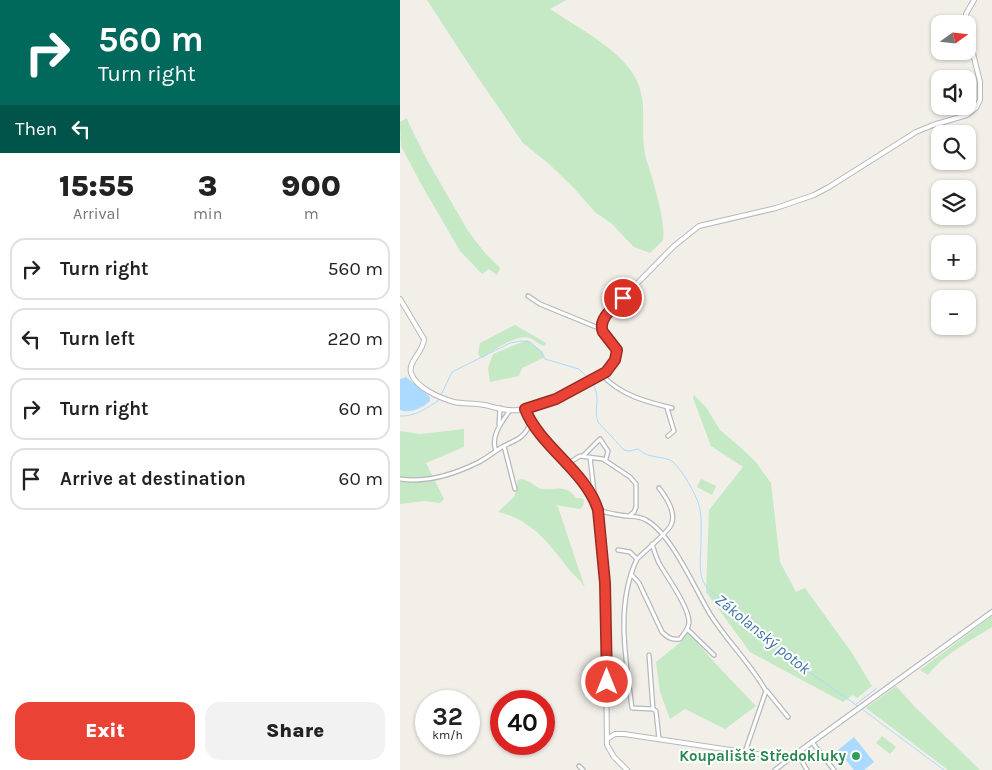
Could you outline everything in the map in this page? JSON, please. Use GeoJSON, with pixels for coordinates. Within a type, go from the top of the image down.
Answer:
{"type":"FeatureCollection","features":[{"type":"Feature","properties":{"kind":"street"},"geometry":{"type":"LineString","coordinates":[[966,15],[974,0]]}},
{"type":"Feature","properties":{"kind":"street"},"geometry":{"type":"LineString","coordinates":[[601,329],[603,320],[610,311],[674,246],[699,226],[776,208],[814,195],[916,132],[967,115],[976,108],[980,100],[980,82],[975,60]]}},
{"type":"Feature","properties":{"kind":"street"},"geometry":{"type":"LineString","coordinates":[[400,299],[424,339],[424,346],[411,363],[410,369],[413,378],[418,384],[441,398],[510,410],[525,409],[556,399],[591,381],[611,367],[617,352],[616,347],[601,329],[540,304],[528,296]]}},
{"type":"Feature","properties":{"kind":"street"},"geometry":{"type":"LineString","coordinates":[[602,375],[612,384],[639,400],[672,408]]}},
{"type":"Feature","properties":{"kind":"street"},"geometry":{"type":"LineString","coordinates":[[667,407],[674,431],[668,436]]}},
{"type":"Feature","properties":{"kind":"street"},"geometry":{"type":"LineString","coordinates":[[496,451],[494,445],[499,425],[500,408]]}},
{"type":"Feature","properties":{"kind":"street"},"geometry":{"type":"LineString","coordinates":[[525,409],[531,422],[595,500]]}},
{"type":"Feature","properties":{"kind":"street"},"geometry":{"type":"LineString","coordinates":[[499,425],[510,410]]}},
{"type":"Feature","properties":{"kind":"street"},"geometry":{"type":"LineString","coordinates":[[400,479],[413,481],[432,479],[479,462],[504,446],[516,441],[526,433],[531,422]]}},
{"type":"Feature","properties":{"kind":"street"},"geometry":{"type":"LineString","coordinates":[[566,464],[583,456],[600,440],[608,452],[606,459]]}},
{"type":"Feature","properties":{"kind":"street"},"geometry":{"type":"LineString","coordinates":[[504,446],[515,489]]}},
{"type":"Feature","properties":{"kind":"street"},"geometry":{"type":"LineString","coordinates":[[583,456],[606,459],[612,466],[630,477],[636,484],[636,507],[629,516]]}},
{"type":"Feature","properties":{"kind":"street"},"geometry":{"type":"LineString","coordinates":[[590,457],[598,510],[605,583],[607,739],[609,750],[627,770]]}},
{"type":"Feature","properties":{"kind":"street"},"geometry":{"type":"LineString","coordinates":[[652,709],[632,708],[626,661],[625,601],[631,574],[637,559],[671,525],[672,516],[668,501],[660,488]]}},
{"type":"Feature","properties":{"kind":"street"},"geometry":{"type":"LineString","coordinates":[[598,510],[646,519],[662,534],[674,550],[710,614],[734,648],[756,672],[766,691],[788,717]]}},
{"type":"Feature","properties":{"kind":"street"},"geometry":{"type":"LineString","coordinates":[[631,574],[639,583],[662,632],[668,638],[680,639],[687,629],[689,623],[688,616],[680,598],[658,561],[652,544]]}},
{"type":"Feature","properties":{"kind":"street"},"geometry":{"type":"LineString","coordinates":[[618,550],[630,552],[637,559]]}},
{"type":"Feature","properties":{"kind":"street"},"geometry":{"type":"LineString","coordinates":[[774,770],[992,612]]}},
{"type":"Feature","properties":{"kind":"street"},"geometry":{"type":"LineString","coordinates":[[687,629],[714,655]]}},
{"type":"Feature","properties":{"kind":"street"},"geometry":{"type":"LineString","coordinates":[[649,655],[652,709],[657,714],[660,739]]}},
{"type":"Feature","properties":{"kind":"street"},"geometry":{"type":"LineString","coordinates":[[745,753],[766,691]]}},
{"type":"Feature","properties":{"kind":"street"},"geometry":{"type":"LineString","coordinates":[[607,739],[619,734],[783,758],[797,753]]}},
{"type":"Feature","properties":{"kind":"street"},"geometry":{"type":"LineString","coordinates":[[812,742],[834,770]]}},
{"type":"Feature","properties":{"kind":"street"},"geometry":{"type":"LineString","coordinates":[[797,753],[807,770]]}},
{"type":"Feature","properties":{"kind":"street"},"geometry":{"type":"LineString","coordinates":[[579,766],[583,770]]}},
{"type":"Feature","properties":{"kind":"green space"},"geometry":{"type":"Polygon","coordinates":[[[427,0],[566,0],[550,9],[604,44],[628,67],[636,79],[641,93],[644,150],[658,199],[662,222],[663,240],[650,253],[634,247],[611,223],[595,212],[549,164],[523,143],[427,0]]]}},
{"type":"Feature","properties":{"kind":"green space"},"geometry":{"type":"Polygon","coordinates":[[[407,118],[427,160],[468,231],[485,253],[500,268],[497,275],[489,269],[482,274],[460,251],[420,182],[401,146],[400,122],[407,118]]]}},
{"type":"Feature","properties":{"kind":"green space"},"geometry":{"type":"Polygon","coordinates":[[[515,325],[546,343],[544,346],[530,338],[519,338],[499,347],[483,358],[480,357],[478,353],[480,343],[515,325]]]}},
{"type":"Feature","properties":{"kind":"green space"},"geometry":{"type":"Polygon","coordinates":[[[527,340],[542,351],[545,357],[522,368],[519,376],[490,382],[488,368],[493,354],[527,340]]]}},
{"type":"Feature","properties":{"kind":"green space"},"geometry":{"type":"Polygon","coordinates":[[[694,395],[706,407],[720,430],[755,461],[771,483],[780,562],[796,592],[805,588],[852,653],[872,686],[857,698],[853,695],[843,702],[750,652],[706,592],[709,510],[743,467],[711,446],[693,398],[694,395]]]}},
{"type":"Feature","properties":{"kind":"green space"},"geometry":{"type":"Polygon","coordinates":[[[464,429],[464,447],[426,463],[444,499],[440,503],[424,501],[400,504],[400,431],[420,434],[464,429]]]}},
{"type":"Feature","properties":{"kind":"green space"},"geometry":{"type":"Polygon","coordinates":[[[521,479],[543,489],[557,488],[567,490],[576,498],[584,500],[583,506],[580,509],[555,505],[558,507],[585,588],[545,540],[529,526],[509,515],[498,512],[515,496],[518,480],[521,479]]]}},
{"type":"Feature","properties":{"kind":"green space"},"geometry":{"type":"Polygon","coordinates":[[[701,479],[716,486],[712,495],[697,487],[701,479]]]}},
{"type":"Feature","properties":{"kind":"green space"},"geometry":{"type":"Polygon","coordinates":[[[992,616],[992,627],[949,654],[928,675],[920,670],[992,616]]]}},
{"type":"Feature","properties":{"kind":"green space"},"geometry":{"type":"Polygon","coordinates":[[[688,632],[756,706],[725,729],[685,709],[670,719],[660,692],[656,662],[682,641],[688,632]]]}},
{"type":"Feature","properties":{"kind":"green space"},"geometry":{"type":"Polygon","coordinates":[[[896,686],[980,770],[948,770],[866,708],[896,686]]]}},
{"type":"Feature","properties":{"kind":"green space"},"geometry":{"type":"Polygon","coordinates":[[[882,736],[896,747],[890,754],[876,743],[882,736]]]}},
{"type":"Feature","properties":{"kind":"water"},"geometry":{"type":"Polygon","coordinates":[[[406,377],[430,397],[430,401],[416,410],[400,410],[400,379],[406,377]]]}},
{"type":"Feature","properties":{"kind":"water","name":"Koupaliště Středokluky"},"geometry":{"type":"Polygon","coordinates":[[[854,737],[874,762],[864,770],[854,770],[838,750],[854,737]]]}},
{"type":"Feature","properties":{"kind":"waterway","name":"Zákolanský potok"},"geometry":{"type":"LineString","coordinates":[[441,395],[452,372],[510,343],[521,341],[530,342],[540,351],[545,359],[579,369],[589,379]]}},
{"type":"Feature","properties":{"kind":"waterway","name":"Zákolanský potok"},"geometry":{"type":"LineString","coordinates":[[592,382],[597,398],[596,411],[598,422],[624,450],[638,449],[647,455],[670,460],[677,466],[688,482],[700,509],[700,561],[702,577],[707,588],[809,672],[859,707]]}},
{"type":"Feature","properties":{"kind":"waterway","name":"Zákolanský potok"},"geometry":{"type":"LineString","coordinates":[[400,416],[416,413],[439,400]]}},
{"type":"Feature","properties":{"kind":"waterway"},"geometry":{"type":"LineString","coordinates":[[856,704],[877,688]]}},
{"type":"Feature","properties":{"kind":"waterway","name":"Zákolanský potok"},"geometry":{"type":"LineString","coordinates":[[862,709],[944,770]]}},
{"type":"Feature","properties":{"kind":"place","name":"Koupaliště Středokluky"},"geometry":{"type":"Point","coordinates":[856,756]}},
{"type":"Feature","properties":{"kind":"route"},"geometry":{"type":"LineString","coordinates":[[607,682],[605,583],[598,510],[595,500],[585,485],[531,422],[525,409],[556,399],[602,375],[609,369],[615,360],[617,350],[601,329],[603,320],[623,298]]}}]}
